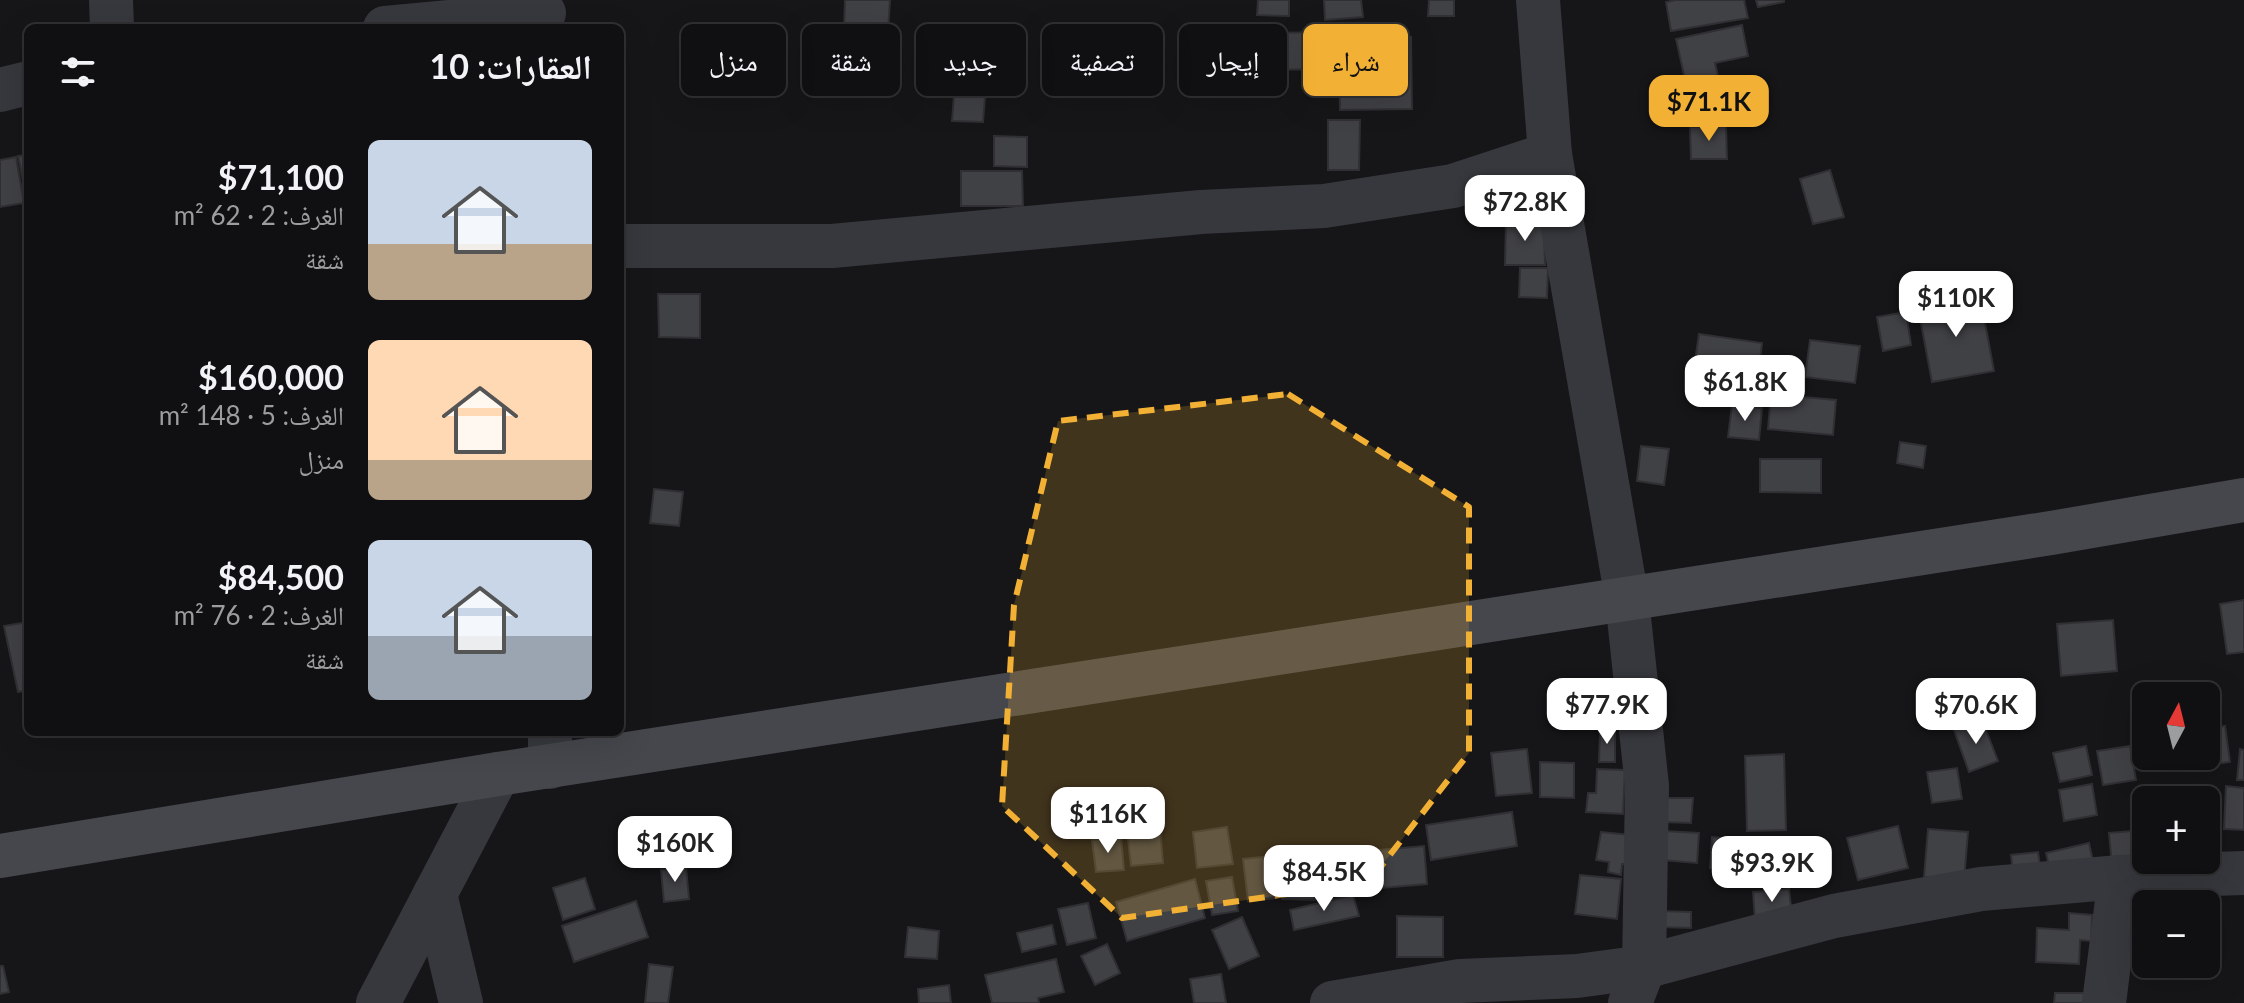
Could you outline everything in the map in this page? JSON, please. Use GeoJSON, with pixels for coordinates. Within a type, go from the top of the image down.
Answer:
{"type":"FeatureCollection","features":[{"type":"Feature","properties":{"kind":"main road"},"geometry":{"type":"LineString","coordinates":[[0,856],[498,774],[550,749],[1627,599],[2036,536],[2244,500]]}},
{"type":"Feature","properties":{"kind":"street"},"geometry":{"type":"LineString","coordinates":[[111,0],[112,24]]}},
{"type":"Feature","properties":{"kind":"street"},"geometry":{"type":"LineString","coordinates":[[1538,0],[1550,154],[1627,599],[1647,786],[1637,985]]}},
{"type":"Feature","properties":{"kind":"street"},"geometry":{"type":"LineString","coordinates":[[430,24],[544,14]]}},
{"type":"Feature","properties":{"kind":"street"},"geometry":{"type":"LineString","coordinates":[[0,90],[24,84]]}},
{"type":"Feature","properties":{"kind":"street"},"geometry":{"type":"LineString","coordinates":[[624,246],[832,246],[1201,212],[1324,206],[1453,186],[1550,154]]}},
{"type":"Feature","properties":{"kind":"street"},"geometry":{"type":"LineString","coordinates":[[378,1003],[498,774]]}},
{"type":"Feature","properties":{"kind":"street"},"geometry":{"type":"LineString","coordinates":[[1332,1003],[1460,981],[1577,976],[1637,985],[1849,913],[1981,889],[2120,877],[2244,873]]}},
{"type":"Feature","properties":{"kind":"street"},"geometry":{"type":"LineString","coordinates":[[2104,1003],[2120,877]]}},
{"type":"Feature","properties":{"kind":"street"},"geometry":{"type":"LineString","coordinates":[[435,894],[461,1003]]}},
{"type":"Feature","properties":{"kind":"highlighted area"},"geometry":{"type":"Polygon","coordinates":[[[1288,394],[1469,507],[1469,753],[1369,882],[1122,918],[1002,806],[1014,605],[1058,421],[1288,394]]]}},
{"type":"Feature","properties":{"kind":"building"},"geometry":{"type":"Polygon","coordinates":[[[845,0],[890,0],[888,24],[844,24],[845,0]]]}},
{"type":"Feature","properties":{"kind":"building"},"geometry":{"type":"Polygon","coordinates":[[[1258,0],[1289,0],[1289,16],[1257,15],[1258,0]]]}},
{"type":"Feature","properties":{"kind":"building"},"geometry":{"type":"Polygon","coordinates":[[[1324,0],[1361,0],[1363,17],[1325,20],[1324,0]]]}},
{"type":"Feature","properties":{"kind":"building"},"geometry":{"type":"Polygon","coordinates":[[[1429,0],[1454,0],[1454,16],[1428,16],[1429,0]]]}},
{"type":"Feature","properties":{"kind":"building"},"geometry":{"type":"Polygon","coordinates":[[[1744,0],[1748,18],[1671,31],[1666,2],[1744,0]]]}},
{"type":"Feature","properties":{"kind":"building"},"geometry":{"type":"Polygon","coordinates":[[[1756,0],[1784,0],[1784,2],[1758,7],[1756,0]]]}},
{"type":"Feature","properties":{"kind":"building"},"geometry":{"type":"Polygon","coordinates":[[[1742,25],[1748,56],[1715,63],[1722,95],[1690,101],[1676,39],[1742,25]]]}},
{"type":"Feature","properties":{"kind":"building"},"geometry":{"type":"Polygon","coordinates":[[[1303,32],[1303,69],[1287,70],[1287,33],[1303,32]]]}},
{"type":"Feature","properties":{"kind":"building"},"geometry":{"type":"Polygon","coordinates":[[[1408,37],[1411,37],[1412,109],[1340,110],[1340,96],[1408,96],[1408,37]]]}},
{"type":"Feature","properties":{"kind":"building"},"geometry":{"type":"Polygon","coordinates":[[[954,96],[985,96],[983,122],[952,121],[954,96]]]}},
{"type":"Feature","properties":{"kind":"building"},"geometry":{"type":"Polygon","coordinates":[[[1328,120],[1360,120],[1359,170],[1328,170],[1328,120]]]}},
{"type":"Feature","properties":{"kind":"building"},"geometry":{"type":"Polygon","coordinates":[[[1726,126],[1727,159],[1691,159],[1690,127],[1726,126]]]}},
{"type":"Feature","properties":{"kind":"building"},"geometry":{"type":"Polygon","coordinates":[[[994,136],[1027,137],[1027,167],[994,166],[994,136]]]}},
{"type":"Feature","properties":{"kind":"building"},"geometry":{"type":"Polygon","coordinates":[[[24,155],[24,186],[18,156],[24,155]]]}},
{"type":"Feature","properties":{"kind":"building"},"geometry":{"type":"Polygon","coordinates":[[[16,157],[24,203],[0,207],[0,160],[16,157]]]}},
{"type":"Feature","properties":{"kind":"building"},"geometry":{"type":"Polygon","coordinates":[[[1830,170],[1844,217],[1813,224],[1800,179],[1830,170]]]}},
{"type":"Feature","properties":{"kind":"building"},"geometry":{"type":"Polygon","coordinates":[[[961,171],[1022,171],[1023,206],[961,206],[961,171]]]}},
{"type":"Feature","properties":{"kind":"building"},"geometry":{"type":"Polygon","coordinates":[[[1506,221],[1544,222],[1545,265],[1505,265],[1506,221]]]}},
{"type":"Feature","properties":{"kind":"building"},"geometry":{"type":"Polygon","coordinates":[[[1520,268],[1548,268],[1547,298],[1519,297],[1520,268]]]}},
{"type":"Feature","properties":{"kind":"building"},"geometry":{"type":"Polygon","coordinates":[[[658,294],[700,294],[700,338],[659,337],[658,294]]]}},
{"type":"Feature","properties":{"kind":"building"},"geometry":{"type":"Polygon","coordinates":[[[1980,296],[1994,371],[1932,382],[1918,307],[1980,296]]]}},
{"type":"Feature","properties":{"kind":"building"},"geometry":{"type":"Polygon","coordinates":[[[1906,312],[1911,345],[1883,351],[1877,317],[1906,312]]]}},
{"type":"Feature","properties":{"kind":"building"},"geometry":{"type":"Polygon","coordinates":[[[1699,334],[1762,343],[1758,377],[1694,368],[1699,334]]]}},
{"type":"Feature","properties":{"kind":"building"},"geometry":{"type":"Polygon","coordinates":[[[1810,340],[1860,346],[1855,383],[1805,377],[1810,340]]]}},
{"type":"Feature","properties":{"kind":"building"},"geometry":{"type":"Polygon","coordinates":[[[1715,376],[1767,381],[1765,403],[1712,399],[1715,376]]]}},
{"type":"Feature","properties":{"kind":"building"},"geometry":{"type":"Polygon","coordinates":[[[1771,394],[1836,400],[1833,435],[1768,429],[1771,394]]]}},
{"type":"Feature","properties":{"kind":"building"},"geometry":{"type":"Polygon","coordinates":[[[1732,405],[1762,408],[1759,440],[1728,437],[1732,405]]]}},
{"type":"Feature","properties":{"kind":"building"},"geometry":{"type":"Polygon","coordinates":[[[1900,442],[1926,446],[1923,468],[1897,463],[1900,442]]]}},
{"type":"Feature","properties":{"kind":"building"},"geometry":{"type":"Polygon","coordinates":[[[1641,446],[1669,449],[1664,485],[1637,481],[1641,446]]]}},
{"type":"Feature","properties":{"kind":"building"},"geometry":{"type":"Polygon","coordinates":[[[1760,459],[1821,459],[1821,493],[1760,492],[1760,459]]]}},
{"type":"Feature","properties":{"kind":"building"},"geometry":{"type":"Polygon","coordinates":[[[654,489],[683,492],[679,526],[650,523],[654,489]]]}},
{"type":"Feature","properties":{"kind":"building"},"geometry":{"type":"Polygon","coordinates":[[[2244,600],[2244,652],[2227,654],[2220,604],[2244,600]]]}},
{"type":"Feature","properties":{"kind":"building"},"geometry":{"type":"Polygon","coordinates":[[[2113,620],[2117,671],[2061,676],[2057,624],[2113,620]]]}},
{"type":"Feature","properties":{"kind":"building"},"geometry":{"type":"Polygon","coordinates":[[[24,623],[24,691],[18,692],[4,626],[24,623]]]}},
{"type":"Feature","properties":{"kind":"building"},"geometry":{"type":"Polygon","coordinates":[[[1982,720],[1998,761],[1969,772],[1954,730],[1982,720]]]}},
{"type":"Feature","properties":{"kind":"building"},"geometry":{"type":"Polygon","coordinates":[[[2225,726],[2230,762],[2220,763],[2220,727],[2225,726]]]}},
{"type":"Feature","properties":{"kind":"building"},"geometry":{"type":"Polygon","coordinates":[[[1600,730],[1615,730],[1615,762],[1599,762],[1600,730]]]}},
{"type":"Feature","properties":{"kind":"building"},"geometry":{"type":"Polygon","coordinates":[[[2086,746],[2092,775],[2060,782],[2053,753],[2086,746]]]}},
{"type":"Feature","properties":{"kind":"building"},"geometry":{"type":"Polygon","coordinates":[[[2130,746],[2136,780],[2103,785],[2097,751],[2130,746]]]}},
{"type":"Feature","properties":{"kind":"building"},"geometry":{"type":"Polygon","coordinates":[[[1527,749],[1532,793],[1496,796],[1491,753],[1527,749]]]}},
{"type":"Feature","properties":{"kind":"building"},"geometry":{"type":"Polygon","coordinates":[[[2240,749],[2244,750],[2244,780],[2237,780],[2240,749]]]}},
{"type":"Feature","properties":{"kind":"building"},"geometry":{"type":"Polygon","coordinates":[[[1784,754],[1786,830],[1747,831],[1745,756],[1784,754]]]}},
{"type":"Feature","properties":{"kind":"building"},"geometry":{"type":"Polygon","coordinates":[[[1540,762],[1574,763],[1574,798],[1540,797],[1540,762]]]}},
{"type":"Feature","properties":{"kind":"building"},"geometry":{"type":"Polygon","coordinates":[[[1957,768],[1962,799],[1932,803],[1927,772],[1957,768]]]}},
{"type":"Feature","properties":{"kind":"building"},"geometry":{"type":"Polygon","coordinates":[[[1597,769],[1625,770],[1623,814],[1586,812],[1588,793],[1596,793],[1597,769]]]}},
{"type":"Feature","properties":{"kind":"building"},"geometry":{"type":"Polygon","coordinates":[[[2092,784],[2097,815],[2064,821],[2059,790],[2092,784]]]}},
{"type":"Feature","properties":{"kind":"building"},"geometry":{"type":"Polygon","coordinates":[[[2226,786],[2244,788],[2244,830],[2224,829],[2226,786]]]}},
{"type":"Feature","properties":{"kind":"building"},"geometry":{"type":"Polygon","coordinates":[[[1664,798],[1693,798],[1691,823],[1663,822],[1664,798]]]}},
{"type":"Feature","properties":{"kind":"building"},"geometry":{"type":"Polygon","coordinates":[[[1512,812],[1517,846],[1431,860],[1426,825],[1512,812]]]}},
{"type":"Feature","properties":{"kind":"building"},"geometry":{"type":"Polygon","coordinates":[[[1898,826],[1908,868],[1858,880],[1847,838],[1898,826]]]}},
{"type":"Feature","properties":{"kind":"building"},"geometry":{"type":"Polygon","coordinates":[[[1227,827],[1233,864],[1197,868],[1193,832],[1227,827]]]}},
{"type":"Feature","properties":{"kind":"building"},"geometry":{"type":"Polygon","coordinates":[[[1160,828],[1163,863],[1131,866],[1127,830],[1160,828]]]}},
{"type":"Feature","properties":{"kind":"building"},"geometry":{"type":"Polygon","coordinates":[[[1928,829],[1968,832],[1964,880],[1924,877],[1928,829]]]}},
{"type":"Feature","properties":{"kind":"building"},"geometry":{"type":"Polygon","coordinates":[[[1664,831],[1699,833],[1697,863],[1662,860],[1664,831]]]}},
{"type":"Feature","properties":{"kind":"building"},"geometry":{"type":"Polygon","coordinates":[[[2132,831],[2132,863],[2112,865],[2109,833],[2132,831]]]}},
{"type":"Feature","properties":{"kind":"building"},"geometry":{"type":"Polygon","coordinates":[[[1601,832],[1630,835],[1626,864],[1622,864],[1621,875],[1608,872],[1609,862],[1596,860],[1601,832]]]}},
{"type":"Feature","properties":{"kind":"building"},"geometry":{"type":"Polygon","coordinates":[[[1121,837],[1124,870],[1096,872],[1092,840],[1121,837]]]}},
{"type":"Feature","properties":{"kind":"building"},"geometry":{"type":"Polygon","coordinates":[[[1712,837],[1783,844],[1780,875],[1710,868],[1712,837]]]}},
{"type":"Feature","properties":{"kind":"building"},"geometry":{"type":"Polygon","coordinates":[[[2089,843],[2095,870],[2052,879],[2046,853],[2089,843]]]}},
{"type":"Feature","properties":{"kind":"building"},"geometry":{"type":"Polygon","coordinates":[[[1424,846],[1427,884],[1358,890],[1355,852],[1424,846]]]}},
{"type":"Feature","properties":{"kind":"building"},"geometry":{"type":"Polygon","coordinates":[[[1285,850],[1318,852],[1315,900],[1282,899],[1285,850]]]}},
{"type":"Feature","properties":{"kind":"building"},"geometry":{"type":"Polygon","coordinates":[[[2038,852],[2042,879],[2014,883],[2011,855],[2038,852]]]}},
{"type":"Feature","properties":{"kind":"building"},"geometry":{"type":"Polygon","coordinates":[[[1273,856],[1276,898],[1248,901],[1243,859],[1273,856]]]}},
{"type":"Feature","properties":{"kind":"building"},"geometry":{"type":"Polygon","coordinates":[[[686,867],[689,899],[664,902],[661,870],[686,867]]]}},
{"type":"Feature","properties":{"kind":"building"},"geometry":{"type":"Polygon","coordinates":[[[1580,875],[1621,879],[1617,919],[1575,914],[1580,875]]]}},
{"type":"Feature","properties":{"kind":"building"},"geometry":{"type":"Polygon","coordinates":[[[1232,877],[1238,911],[1212,915],[1206,881],[1232,877]]]}},
{"type":"Feature","properties":{"kind":"building"},"geometry":{"type":"Polygon","coordinates":[[[585,878],[595,909],[563,920],[553,888],[585,878]]]}},
{"type":"Feature","properties":{"kind":"building"},"geometry":{"type":"Polygon","coordinates":[[[1195,879],[1205,918],[1127,941],[1116,902],[1195,879]]]}},
{"type":"Feature","properties":{"kind":"building"},"geometry":{"type":"Polygon","coordinates":[[[1789,889],[1792,916],[1755,920],[1753,892],[1789,889]]]}},
{"type":"Feature","properties":{"kind":"building"},"geometry":{"type":"Polygon","coordinates":[[[1353,895],[1359,916],[1294,930],[1290,910],[1353,895]]]}},
{"type":"Feature","properties":{"kind":"building"},"geometry":{"type":"Polygon","coordinates":[[[636,901],[648,937],[574,962],[562,926],[636,901]]]}},
{"type":"Feature","properties":{"kind":"building"},"geometry":{"type":"Polygon","coordinates":[[[1088,903],[1096,938],[1067,945],[1058,909],[1088,903]]]}},
{"type":"Feature","properties":{"kind":"building"},"geometry":{"type":"Polygon","coordinates":[[[1660,911],[1691,912],[1691,928],[1660,927],[1660,911]]]}},
{"type":"Feature","properties":{"kind":"building"},"geometry":{"type":"Polygon","coordinates":[[[2069,913],[2092,915],[2091,941],[2080,940],[2079,964],[2036,962],[2037,928],[2069,930],[2069,913]]]}},
{"type":"Feature","properties":{"kind":"building"},"geometry":{"type":"Polygon","coordinates":[[[1397,916],[1443,917],[1443,957],[1397,957],[1397,916]]]}},
{"type":"Feature","properties":{"kind":"building"},"geometry":{"type":"Polygon","coordinates":[[[1242,917],[1259,956],[1229,969],[1212,930],[1242,917]]]}},
{"type":"Feature","properties":{"kind":"building"},"geometry":{"type":"Polygon","coordinates":[[[1052,925],[1056,944],[1022,952],[1017,933],[1052,925]]]}},
{"type":"Feature","properties":{"kind":"building"},"geometry":{"type":"Polygon","coordinates":[[[908,927],[939,931],[937,959],[905,957],[908,927]]]}},
{"type":"Feature","properties":{"kind":"building"},"geometry":{"type":"Polygon","coordinates":[[[1107,944],[1120,973],[1095,985],[1081,956],[1107,944]]]}},
{"type":"Feature","properties":{"kind":"building"},"geometry":{"type":"Polygon","coordinates":[[[1056,959],[1064,992],[1038,998],[1039,1003],[992,1003],[985,975],[1056,959]]]}},
{"type":"Feature","properties":{"kind":"building"},"geometry":{"type":"Polygon","coordinates":[[[649,964],[673,967],[668,1003],[645,1003],[649,964]]]}},
{"type":"Feature","properties":{"kind":"building"},"geometry":{"type":"Polygon","coordinates":[[[0,966],[3,966],[9,992],[0,994],[0,966]]]}},
{"type":"Feature","properties":{"kind":"building"},"geometry":{"type":"Polygon","coordinates":[[[1221,974],[1226,1003],[1194,1003],[1190,979],[1221,974]]]}},
{"type":"Feature","properties":{"kind":"building"},"geometry":{"type":"Polygon","coordinates":[[[949,985],[951,1003],[919,1003],[918,989],[949,985]]]}},
{"type":"Feature","properties":{"kind":"building"},"geometry":{"type":"Polygon","coordinates":[[[2055,993],[2086,993],[2085,1003],[2054,1003],[2055,993]]]}}]}
